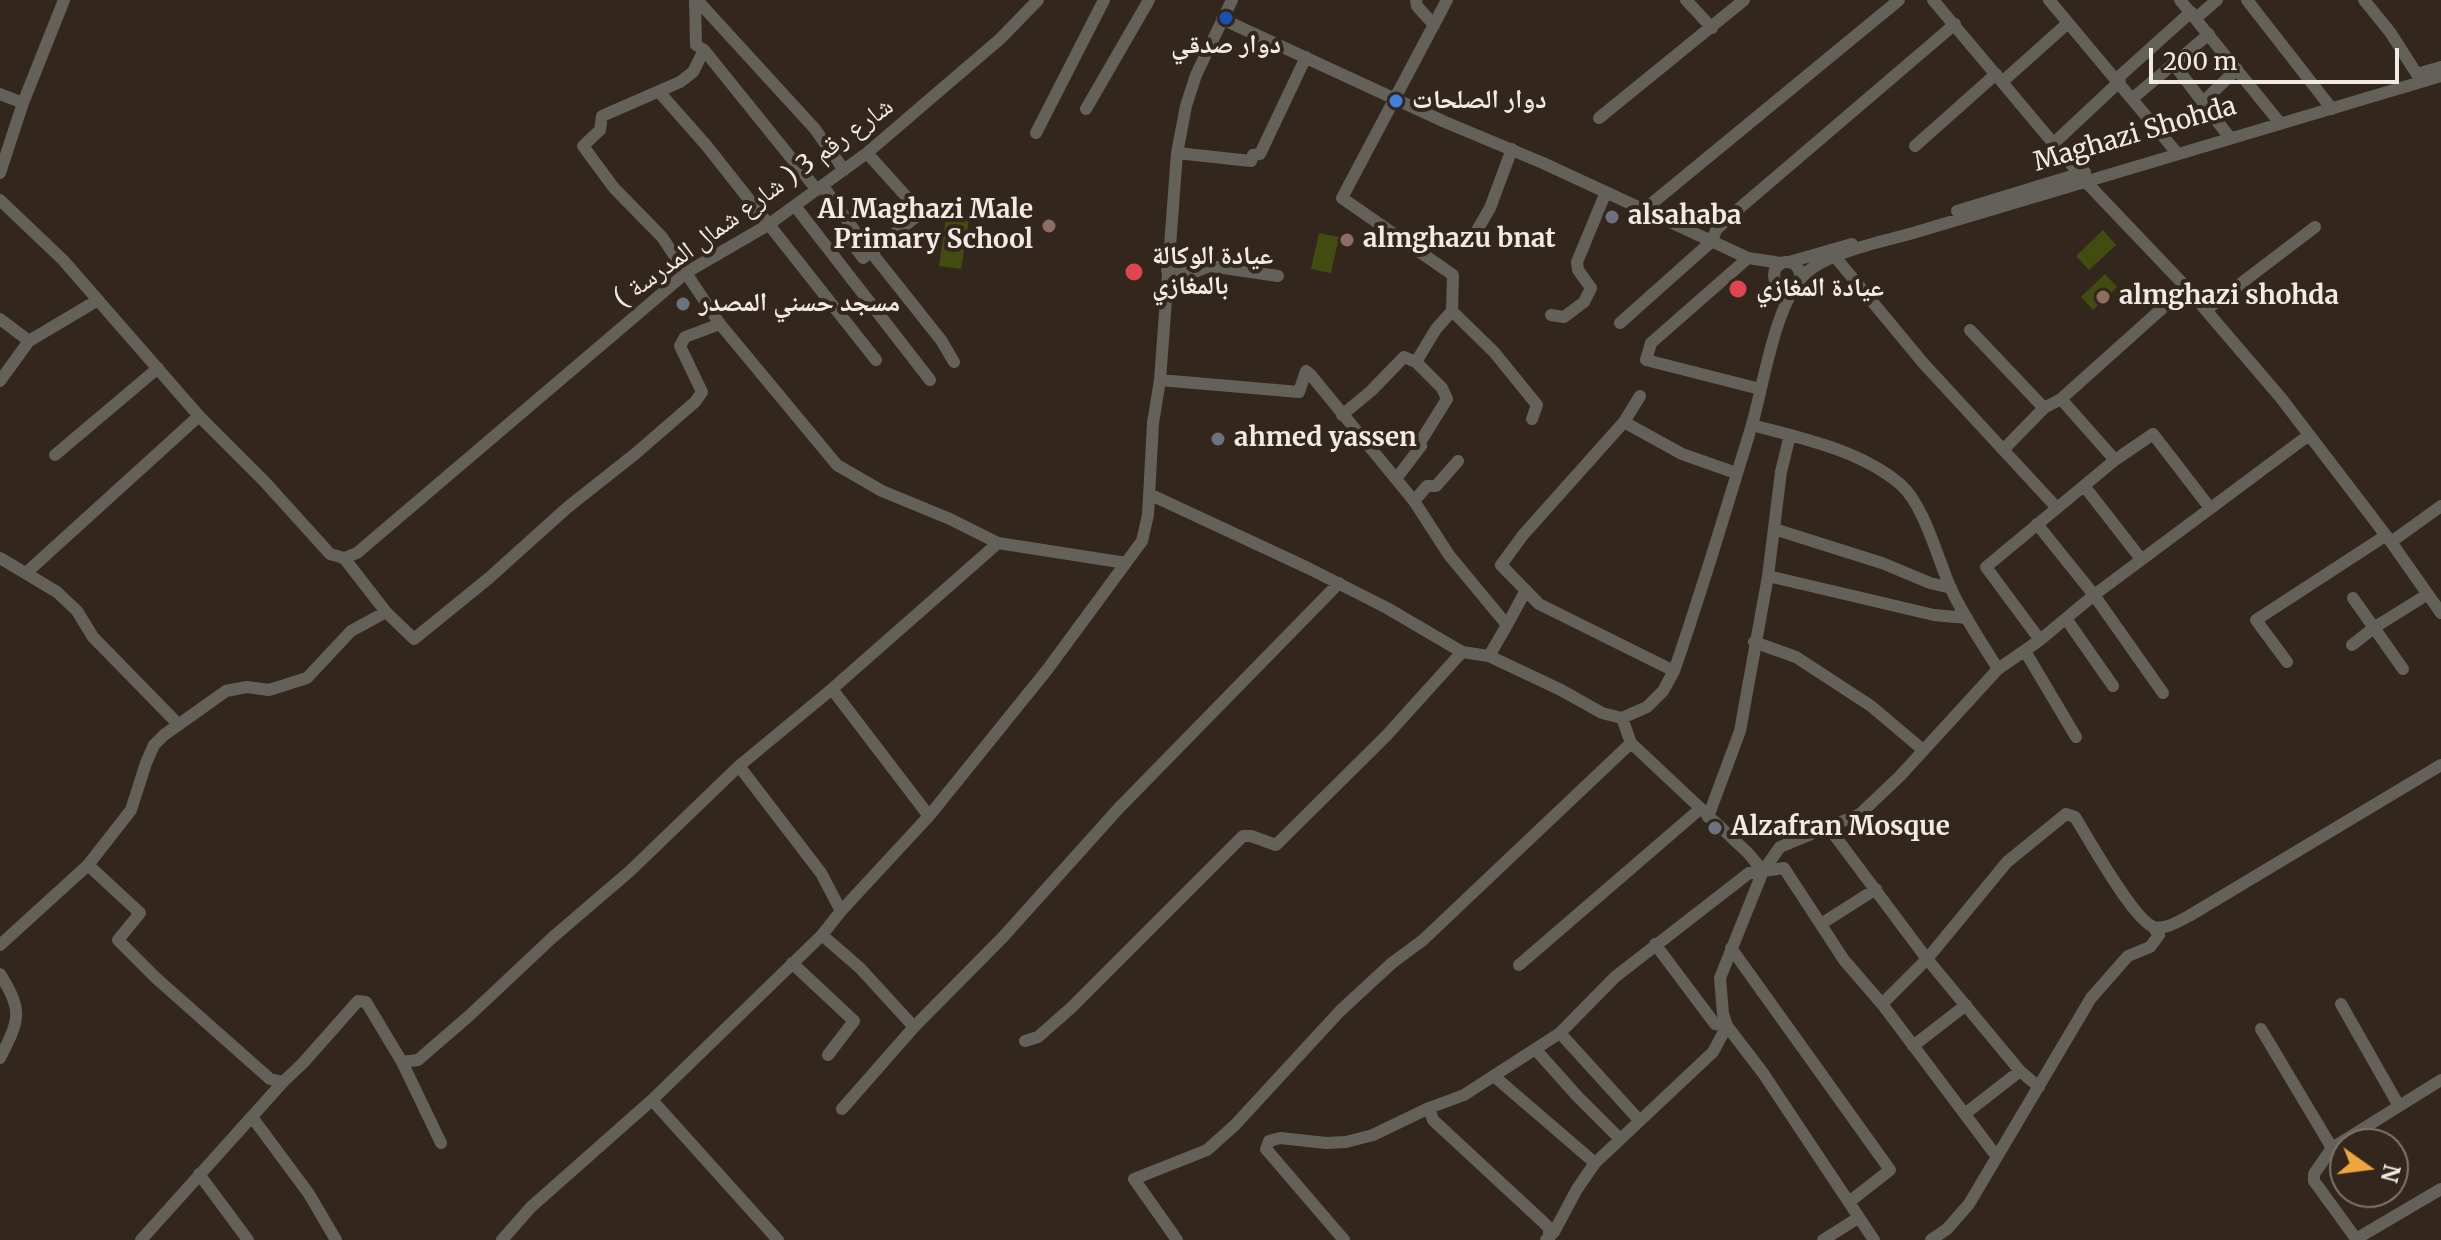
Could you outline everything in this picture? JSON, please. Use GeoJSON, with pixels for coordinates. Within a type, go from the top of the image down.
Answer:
{"type":"FeatureCollection","features":[{"type":"Feature","properties":{"kind":"street"},"geometry":{"type":"LineString","coordinates":[[0,173],[23,103],[64,0]]}},
{"type":"Feature","properties":{"kind":"street"},"geometry":{"type":"LineString","coordinates":[[696,0],[696,45],[704,50],[854,230],[848,238],[863,258],[921,213],[867,153]]}},
{"type":"Feature","properties":{"kind":"street"},"geometry":{"type":"LineString","coordinates":[[696,0],[815,129],[844,170]]}},
{"type":"Feature","properties":{"kind":"street","name":"شارع رقم 3 ( شارع شمال المدرسة )"},"geometry":{"type":"LineString","coordinates":[[344,558],[357,553],[687,272],[768,225],[867,153],[1000,39],[1038,0]]}},
{"type":"Feature","properties":{"kind":"street"},"geometry":{"type":"LineString","coordinates":[[1036,133],[1104,0]]}},
{"type":"Feature","properties":{"kind":"street"},"geometry":{"type":"LineString","coordinates":[[1086,109],[1149,0]]}},
{"type":"Feature","properties":{"kind":"street"},"geometry":{"type":"LineString","coordinates":[[502,1240],[531,1207],[652,1100],[822,935],[929,816],[1047,670],[1142,541],[1148,515],[1177,153],[1196,75],[1232,0]]}},
{"type":"Feature","properties":{"kind":"street"},"geometry":{"type":"LineString","coordinates":[[1416,0],[1417,6],[1434,25]]}},
{"type":"Feature","properties":{"kind":"street"},"geometry":{"type":"LineString","coordinates":[[1416,362],[1436,329],[1452,311],[1453,275],[1342,198],[1447,0]]}},
{"type":"Feature","properties":{"kind":"street"},"geometry":{"type":"LineString","coordinates":[[1686,0],[1712,28]]}},
{"type":"Feature","properties":{"kind":"street"},"geometry":{"type":"LineString","coordinates":[[1599,118],[1744,0]]}},
{"type":"Feature","properties":{"kind":"street"},"geometry":{"type":"LineString","coordinates":[[1645,209],[1899,0]]}},
{"type":"Feature","properties":{"kind":"street"},"geometry":{"type":"LineString","coordinates":[[1933,0],[2082,177],[2206,310],[2309,435],[2441,613]]}},
{"type":"Feature","properties":{"kind":"street"},"geometry":{"type":"LineString","coordinates":[[2049,0],[2175,150]]}},
{"type":"Feature","properties":{"kind":"street"},"geometry":{"type":"LineString","coordinates":[[2180,0],[2278,120]]}},
{"type":"Feature","properties":{"kind":"street"},"geometry":{"type":"LineString","coordinates":[[2054,143],[2119,82],[2121,75],[2193,15],[2217,0]]}},
{"type":"Feature","properties":{"kind":"street"},"geometry":{"type":"LineString","coordinates":[[2247,0],[2330,105]]}},
{"type":"Feature","properties":{"kind":"street"},"geometry":{"type":"LineString","coordinates":[[2364,0],[2390,32],[2420,78]]}},
{"type":"Feature","properties":{"kind":"street"},"geometry":{"type":"LineString","coordinates":[[1222,19],[1752,259],[1785,262],[1840,253]]}},
{"type":"Feature","properties":{"kind":"street"},"geometry":{"type":"LineString","coordinates":[[1915,146],[2068,23]]}},
{"type":"Feature","properties":{"kind":"street"},"geometry":{"type":"LineString","coordinates":[[1620,323],[1712,241],[1716,230],[1735,212],[1955,24]]}},
{"type":"Feature","properties":{"kind":"street"},"geometry":{"type":"LineString","coordinates":[[2133,98],[2209,34]]}},
{"type":"Feature","properties":{"kind":"street"},"geometry":{"type":"LineString","coordinates":[[704,50],[693,72],[660,93],[602,116],[600,130],[583,146],[614,188],[662,237],[720,324],[837,465],[882,491],[998,543],[1126,563]]}},
{"type":"Feature","properties":{"kind":"street"},"geometry":{"type":"LineString","coordinates":[[1177,153],[1251,161],[1253,155],[1260,154],[1306,57]]}},
{"type":"Feature","properties":{"kind":"street"},"geometry":{"type":"LineString","coordinates":[[2173,63],[2228,135]]}},
{"type":"Feature","properties":{"kind":"street","name":"Maghazi Shohda"},"geometry":{"type":"LineString","coordinates":[[1840,253],[2082,177],[2420,78],[2441,67]]}},
{"type":"Feature","properties":{"kind":"street"},"geometry":{"type":"LineString","coordinates":[[2204,101],[2237,69]]}},
{"type":"Feature","properties":{"kind":"street","name":"Maghazi Shohda"},"geometry":{"type":"LineString","coordinates":[[2420,78],[2441,76]]}},
{"type":"Feature","properties":{"kind":"street"},"geometry":{"type":"LineString","coordinates":[[660,93],[876,360]]}},
{"type":"Feature","properties":{"kind":"street"},"geometry":{"type":"LineString","coordinates":[[0,94],[23,103]]}},
{"type":"Feature","properties":{"kind":"street"},"geometry":{"type":"LineString","coordinates":[[1475,234],[1490,208],[1512,149]]}},
{"type":"Feature","properties":{"kind":"street"},"geometry":{"type":"LineString","coordinates":[[1551,315],[1564,317],[1584,302],[1591,288],[1578,270],[1577,262],[1606,192]]}},
{"type":"Feature","properties":{"kind":"street"},"geometry":{"type":"LineString","coordinates":[[0,200],[63,260],[199,416],[330,554],[344,558],[386,612],[414,639],[695,402],[702,392],[680,346],[685,337],[720,324]]}},
{"type":"Feature","properties":{"kind":"street"},"geometry":{"type":"LineString","coordinates":[[795,206],[930,380]]}},
{"type":"Feature","properties":{"kind":"street"},"geometry":{"type":"LineString","coordinates":[[2206,310],[2315,227]]}},
{"type":"Feature","properties":{"kind":"street"},"geometry":{"type":"LineString","coordinates":[[871,252],[941,340],[954,362]]}},
{"type":"Feature","properties":{"kind":"street"},"geometry":{"type":"LineString","coordinates":[[1752,259],[1776,282],[1791,288],[1817,265],[1840,253]]}},
{"type":"Feature","properties":{"kind":"street"},"geometry":{"type":"LineString","coordinates":[[1840,253],[1924,364],[2057,508]]}},
{"type":"Feature","properties":{"kind":"street"},"geometry":{"type":"LineString","coordinates":[[1752,259],[1651,343],[1646,360],[1760,389]]}},
{"type":"Feature","properties":{"kind":"street"},"geometry":{"type":"LineString","coordinates":[[1778,325],[1776,267],[1785,262]]}},
{"type":"Feature","properties":{"kind":"street"},"geometry":{"type":"LineString","coordinates":[[1149,494],[1339,583],[1462,652],[1489,656],[1602,713],[1622,718],[1647,707],[1663,691],[1674,671],[1752,425],[1778,325],[1797,283],[1799,269],[1785,262]]}},
{"type":"Feature","properties":{"kind":"street"},"geometry":{"type":"LineString","coordinates":[[1167,270],[1195,272],[1210,266],[1278,276]]}},
{"type":"Feature","properties":{"kind":"street"},"geometry":{"type":"LineString","coordinates":[[2003,450],[2044,408],[2061,399],[2186,287]]}},
{"type":"Feature","properties":{"kind":"street"},"geometry":{"type":"LineString","coordinates":[[0,381],[29,341],[98,300]]}},
{"type":"Feature","properties":{"kind":"street"},"geometry":{"type":"LineString","coordinates":[[1452,311],[1494,352],[1537,405],[1532,419]]}},
{"type":"Feature","properties":{"kind":"street"},"geometry":{"type":"LineString","coordinates":[[0,319],[29,341]]}},
{"type":"Feature","properties":{"kind":"street"},"geometry":{"type":"LineString","coordinates":[[1970,330],[2044,408]]}},
{"type":"Feature","properties":{"kind":"street"},"geometry":{"type":"LineString","coordinates":[[1342,415],[1404,357],[1416,362],[1442,388],[1447,399],[1432,420],[1419,444],[1421,446],[1396,479]]}},
{"type":"Feature","properties":{"kind":"street"},"geometry":{"type":"LineString","coordinates":[[55,455],[158,368]]}},
{"type":"Feature","properties":{"kind":"street"},"geometry":{"type":"LineString","coordinates":[[1160,380],[1299,392],[1306,371],[1414,501],[1449,555],[1507,625]]}},
{"type":"Feature","properties":{"kind":"street"},"geometry":{"type":"LineString","coordinates":[[1640,396],[1624,422],[1523,535],[1501,565],[1539,604],[1674,671]]}},
{"type":"Feature","properties":{"kind":"street"},"geometry":{"type":"LineString","coordinates":[[2061,399],[2115,460]]}},
{"type":"Feature","properties":{"kind":"street"},"geometry":{"type":"LineString","coordinates":[[26,573],[199,416]]}},
{"type":"Feature","properties":{"kind":"street"},"geometry":{"type":"LineString","coordinates":[[1624,422],[1682,454],[1736,473]]}},
{"type":"Feature","properties":{"kind":"street"},"geometry":{"type":"LineString","coordinates":[[1752,425],[1875,465],[1903,486],[1932,535],[1951,588],[1998,669]]}},
{"type":"Feature","properties":{"kind":"street"},"geometry":{"type":"LineString","coordinates":[[2040,640],[1986,567],[2115,460],[2153,434],[2210,508]]}},
{"type":"Feature","properties":{"kind":"street"},"geometry":{"type":"LineString","coordinates":[[1519,965],[1704,813],[1740,731],[1768,576],[1781,472],[1790,435]]}},
{"type":"Feature","properties":{"kind":"street"},"geometry":{"type":"LineString","coordinates":[[1874,1240],[1763,1073],[1727,1026],[1720,978],[1763,871],[1780,847],[1860,814],[1998,669],[2309,435]]}},
{"type":"Feature","properties":{"kind":"street"},"geometry":{"type":"LineString","coordinates":[[1414,501],[1427,486],[1436,486],[1458,461]]}},
{"type":"Feature","properties":{"kind":"street"},"geometry":{"type":"LineString","coordinates":[[2085,487],[2141,559]]}},
{"type":"Feature","properties":{"kind":"street"},"geometry":{"type":"LineString","coordinates":[[2287,662],[2256,620],[2441,506]]}},
{"type":"Feature","properties":{"kind":"street"},"geometry":{"type":"LineString","coordinates":[[2037,524],[2094,595],[2163,693]]}},
{"type":"Feature","properties":{"kind":"street"},"geometry":{"type":"LineString","coordinates":[[1774,529],[1951,588]]}},
{"type":"Feature","properties":{"kind":"street"},"geometry":{"type":"LineString","coordinates":[[402,1062],[418,1060],[630,871],[739,766],[998,543]]}},
{"type":"Feature","properties":{"kind":"street"},"geometry":{"type":"LineString","coordinates":[[0,558],[57,592],[77,611],[93,637],[179,725]]}},
{"type":"Feature","properties":{"kind":"street"},"geometry":{"type":"LineString","coordinates":[[1768,576],[1934,615],[1967,618]]}},
{"type":"Feature","properties":{"kind":"street"},"geometry":{"type":"LineString","coordinates":[[842,1109],[914,1027],[1003,937],[1119,808],[1339,583]]}},
{"type":"Feature","properties":{"kind":"street"},"geometry":{"type":"LineString","coordinates":[[1489,656],[1525,592]]}},
{"type":"Feature","properties":{"kind":"street"},"geometry":{"type":"LineString","coordinates":[[2352,645],[2428,594]]}},
{"type":"Feature","properties":{"kind":"street"},"geometry":{"type":"LineString","coordinates":[[2353,598],[2403,669]]}},
{"type":"Feature","properties":{"kind":"street"},"geometry":{"type":"LineString","coordinates":[[0,945],[88,865],[131,810],[154,745],[226,691],[247,687],[269,690],[307,678],[351,631],[386,612]]}},
{"type":"Feature","properties":{"kind":"street"},"geometry":{"type":"LineString","coordinates":[[2067,620],[2113,686]]}},
{"type":"Feature","properties":{"kind":"street"},"geometry":{"type":"LineString","coordinates":[[1754,642],[1796,657],[1871,706],[1923,750]]}},
{"type":"Feature","properties":{"kind":"street"},"geometry":{"type":"LineString","coordinates":[[2025,651],[2076,737]]}},
{"type":"Feature","properties":{"kind":"street"},"geometry":{"type":"LineString","coordinates":[[1025,1041],[1038,1037],[1072,1007],[1243,836],[1276,845],[1387,735],[1462,652]]}},
{"type":"Feature","properties":{"kind":"street"},"geometry":{"type":"LineString","coordinates":[[832,689],[929,816]]}},
{"type":"Feature","properties":{"kind":"street"},"geometry":{"type":"LineString","coordinates":[[1622,718],[1631,743],[1748,853],[1763,871]]}},
{"type":"Feature","properties":{"kind":"street"},"geometry":{"type":"LineString","coordinates":[[1177,1240],[1134,1179],[1188,1160],[1217,1142],[1340,1011],[1392,963],[1434,930],[1631,743]]}},
{"type":"Feature","properties":{"kind":"street"},"geometry":{"type":"LineString","coordinates":[[2153,927],[2166,926],[2189,916],[2441,765]]}},
{"type":"Feature","properties":{"kind":"street"},"geometry":{"type":"LineString","coordinates":[[739,766],[821,873],[841,911]]}},
{"type":"Feature","properties":{"kind":"street"},"geometry":{"type":"LineString","coordinates":[[1882,1004],[1927,959],[2007,862],[2066,814],[2075,817],[2136,915],[2159,935],[2141,953],[2128,956],[2091,998],[1969,1204],[1947,1229],[1931,1240]]}},
{"type":"Feature","properties":{"kind":"street"},"geometry":{"type":"LineString","coordinates":[[1829,828],[1927,959],[2020,1071],[2039,1087]]}},
{"type":"Feature","properties":{"kind":"street"},"geometry":{"type":"LineString","coordinates":[[88,865],[140,913],[118,940],[270,1079],[283,1082]]}},
{"type":"Feature","properties":{"kind":"street"},"geometry":{"type":"LineString","coordinates":[[1344,1240],[1266,1149],[1269,1141],[1280,1138],[1346,1142],[1373,1135],[1464,1095],[1560,1033],[1615,977],[1749,873],[1784,868],[1844,960],[1882,1004],[1997,1157]]}},
{"type":"Feature","properties":{"kind":"street"},"geometry":{"type":"LineString","coordinates":[[1821,924],[1876,889]]}},
{"type":"Feature","properties":{"kind":"street"},"geometry":{"type":"LineString","coordinates":[[822,935],[860,968],[914,1027]]}},
{"type":"Feature","properties":{"kind":"street"},"geometry":{"type":"LineString","coordinates":[[1655,944],[1715,1024],[1727,1026]]}},
{"type":"Feature","properties":{"kind":"street"},"geometry":{"type":"LineString","coordinates":[[1731,948],[1890,1170],[1849,1202]]}},
{"type":"Feature","properties":{"kind":"street"},"geometry":{"type":"LineString","coordinates":[[792,963],[854,1021],[828,1055]]}},
{"type":"Feature","properties":{"kind":"street"},"geometry":{"type":"LineString","coordinates":[[0,974],[15,998],[18,1018],[0,1058]]}},
{"type":"Feature","properties":{"kind":"street"},"geometry":{"type":"LineString","coordinates":[[141,1240],[358,1001],[366,1002],[402,1062],[441,1143]]}},
{"type":"Feature","properties":{"kind":"street"},"geometry":{"type":"LineString","coordinates":[[2341,1004],[2399,1106]]}},
{"type":"Feature","properties":{"kind":"street"},"geometry":{"type":"LineString","coordinates":[[1913,1046],[1966,1005]]}},
{"type":"Feature","properties":{"kind":"street"},"geometry":{"type":"LineString","coordinates":[[1548,1240],[1595,1163],[1713,1052],[1727,1026]]}},
{"type":"Feature","properties":{"kind":"street"},"geometry":{"type":"LineString","coordinates":[[2261,1029],[2329,1143]]}},
{"type":"Feature","properties":{"kind":"street"},"geometry":{"type":"LineString","coordinates":[[1560,1033],[1639,1120]]}},
{"type":"Feature","properties":{"kind":"street"},"geometry":{"type":"LineString","coordinates":[[1536,1050],[1620,1139]]}},
{"type":"Feature","properties":{"kind":"street"},"geometry":{"type":"LineString","coordinates":[[1966,1113],[2020,1071]]}},
{"type":"Feature","properties":{"kind":"street"},"geometry":{"type":"LineString","coordinates":[[1495,1077],[1595,1163]]}},
{"type":"Feature","properties":{"kind":"street"},"geometry":{"type":"LineString","coordinates":[[2364,1128],[2441,1080]]}},
{"type":"Feature","properties":{"kind":"street"},"geometry":{"type":"LineString","coordinates":[[652,1100],[778,1240]]}},
{"type":"Feature","properties":{"kind":"street"},"geometry":{"type":"LineString","coordinates":[[1429,1108],[1433,1120],[1549,1228],[1548,1240]]}},
{"type":"Feature","properties":{"kind":"street"},"geometry":{"type":"LineString","coordinates":[[252,1117],[309,1194],[336,1240]]}},
{"type":"Feature","properties":{"kind":"street"},"geometry":{"type":"LineString","coordinates":[[2329,1152],[2314,1174],[2314,1181],[2329,1201]]}},
{"type":"Feature","properties":{"kind":"street"},"geometry":{"type":"LineString","coordinates":[[199,1174],[248,1240]]}},
{"type":"Feature","properties":{"kind":"street"},"geometry":{"type":"LineString","coordinates":[[2334,1208],[2357,1239],[2441,1189]]}},
{"type":"Feature","properties":{"kind":"street"},"geometry":{"type":"LineString","coordinates":[[1823,1240],[1858,1218]]}},
{"type":"Feature","properties":{"kind":"green space"},"geometry":{"type":"Polygon","coordinates":[[[946,217],[969,220],[961,269],[939,266],[946,217]]]}},
{"type":"Feature","properties":{"kind":"green space"},"geometry":{"type":"Polygon","coordinates":[[[2103,230],[2116,245],[2089,270],[2076,256],[2103,230]]]}},
{"type":"Feature","properties":{"kind":"green space"},"geometry":{"type":"Polygon","coordinates":[[[1319,233],[1339,237],[1331,273],[1311,269],[1319,233]]]}},
{"type":"Feature","properties":{"kind":"green space"},"geometry":{"type":"Polygon","coordinates":[[[2105,274],[2117,287],[2093,310],[2081,297],[2105,274]]]}},
{"type":"Feature","properties":{"kind":"place","name":"دوار صدقي"},"geometry":{"type":"Point","coordinates":[1226,18]}},
{"type":"Feature","properties":{"kind":"place","name":"دوار الصلحات"},"geometry":{"type":"Point","coordinates":[1396,101]}},
{"type":"Feature","properties":{"kind":"place","name":"alsahaba"},"geometry":{"type":"Point","coordinates":[1612,217]}},
{"type":"Feature","properties":{"kind":"place","name":"Al Maghazi Male Primary School"},"geometry":{"type":"Point","coordinates":[1049,226]}},
{"type":"Feature","properties":{"kind":"place","name":"almghazu bnat"},"geometry":{"type":"Point","coordinates":[1347,240]}},
{"type":"Feature","properties":{"kind":"place","name":"عيادة الوكالة بالمغازي"},"geometry":{"type":"Point","coordinates":[1134,272]}},
{"type":"Feature","properties":{"kind":"place","name":"عيادة المغازي"},"geometry":{"type":"Point","coordinates":[1738,289]}},
{"type":"Feature","properties":{"kind":"place","name":"almghazi shohda"},"geometry":{"type":"Point","coordinates":[2103,297]}},
{"type":"Feature","properties":{"kind":"place","name":"مسجد حسني المصدر"},"geometry":{"type":"Point","coordinates":[683,304]}},
{"type":"Feature","properties":{"kind":"place","name":"ahmed yassen"},"geometry":{"type":"Point","coordinates":[1218,439]}},
{"type":"Feature","properties":{"kind":"place","name":"Alzafran Mosque"},"geometry":{"type":"Point","coordinates":[1715,828]}}]}
